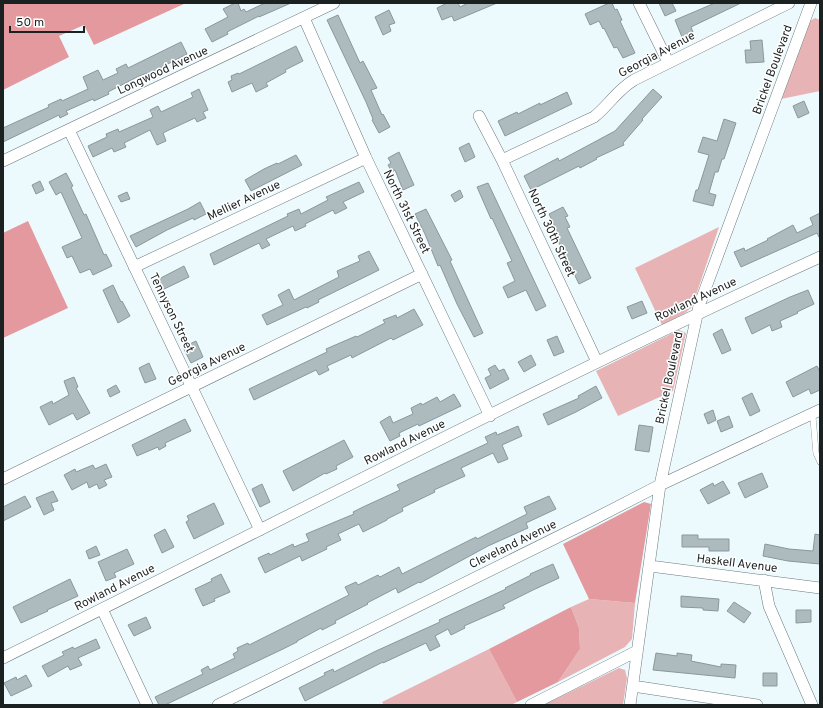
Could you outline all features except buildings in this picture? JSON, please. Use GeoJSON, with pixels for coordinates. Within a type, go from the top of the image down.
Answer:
{"type":"FeatureCollection","features":[{"type":"Feature","properties":{"kind":"street","name":"Longwood Avenue"},"geometry":{"type":"LineString","coordinates":[[3,162],[334,3]]}},
{"type":"Feature","properties":{"kind":"street"},"geometry":{"type":"LineString","coordinates":[[639,3],[668,62]]}},
{"type":"Feature","properties":{"kind":"street","name":"Georgia Avenue"},"geometry":{"type":"LineString","coordinates":[[502,160],[594,117],[603,110],[620,88],[626,84],[789,3]]}},
{"type":"Feature","properties":{"kind":"street","name":"Brickel Boulevard"},"geometry":{"type":"LineString","coordinates":[[630,705],[634,686],[660,485],[697,313],[704,290],[811,3]]}},
{"type":"Feature","properties":{"kind":"street","name":"North 31st Street"},"geometry":{"type":"LineString","coordinates":[[304,18],[366,158],[490,416]]}},
{"type":"Feature","properties":{"kind":"street","name":"North 30th Street"},"geometry":{"type":"LineString","coordinates":[[479,116],[502,160],[597,362]]}},
{"type":"Feature","properties":{"kind":"street","name":"Tennyson Street"},"geometry":{"type":"LineString","coordinates":[[69,130],[260,530]]}},
{"type":"Feature","properties":{"kind":"street","name":"Mellier Avenue"},"geometry":{"type":"LineString","coordinates":[[134,268],[366,158]]}},
{"type":"Feature","properties":{"kind":"street","name":"Rowland Avenue"},"geometry":{"type":"LineString","coordinates":[[3,658],[597,362],[697,313],[820,257]]}},
{"type":"Feature","properties":{"kind":"street","name":"Georgia Avenue"},"geometry":{"type":"LineString","coordinates":[[3,479],[422,274]]}},
{"type":"Feature","properties":{"kind":"street","name":"Cleveland Avenue"},"geometry":{"type":"LineString","coordinates":[[218,705],[590,522],[660,485],[816,412]]}},
{"type":"Feature","properties":{"kind":"street","name":"Haskell Avenue"},"geometry":{"type":"LineString","coordinates":[[650,566],[820,588]]}},
{"type":"Feature","properties":{"kind":"street"},"geometry":{"type":"LineString","coordinates":[[764,580],[769,606],[812,705]]}},
{"type":"Feature","properties":{"kind":"street"},"geometry":{"type":"LineString","coordinates":[[102,609],[146,705]]}},
{"type":"Feature","properties":{"kind":"street"},"geometry":{"type":"LineString","coordinates":[[531,705],[638,652]]}},
{"type":"Feature","properties":{"kind":"street"},"geometry":{"type":"LineString","coordinates":[[634,686],[757,705]]}},
{"type":"Feature","properties":{"kind":"lane"},"geometry":{"type":"LineString","coordinates":[[816,412],[813,418],[816,453],[820,462]]}},
{"type":"Feature","properties":{"kind":"shaded area"},"geometry":{"type":"Polygon","coordinates":[[[3,3],[186,3],[94,45],[84,25],[59,36],[69,57],[3,90],[3,3]]]}},
{"type":"Feature","properties":{"kind":"shaded area"},"geometry":{"type":"Polygon","coordinates":[[[815,18],[820,20],[820,91],[781,99],[810,21],[815,18]]]}},
{"type":"Feature","properties":{"kind":"shaded area"},"geometry":{"type":"Polygon","coordinates":[[[28,221],[68,308],[3,338],[3,233],[28,221]]]}},
{"type":"Feature","properties":{"kind":"shaded area"},"geometry":{"type":"Polygon","coordinates":[[[719,227],[692,307],[685,313],[662,325],[635,268],[719,227]]]}},
{"type":"Feature","properties":{"kind":"shaded area"},"geometry":{"type":"Polygon","coordinates":[[[679,330],[686,333],[673,391],[618,416],[596,371],[679,330]]]}},
{"type":"Feature","properties":{"kind":"shaded area"},"geometry":{"type":"Polygon","coordinates":[[[644,502],[651,504],[635,603],[589,599],[563,544],[644,502]]]}},
{"type":"Feature","properties":{"kind":"shaded area"},"geometry":{"type":"Polygon","coordinates":[[[589,599],[635,603],[632,639],[625,647],[558,682],[580,649],[579,628],[571,607],[589,599]]]}},
{"type":"Feature","properties":{"kind":"shaded area"},"geometry":{"type":"Polygon","coordinates":[[[571,607],[579,628],[580,649],[558,682],[517,702],[489,649],[571,607]]]}},
{"type":"Feature","properties":{"kind":"shaded area"},"geometry":{"type":"Polygon","coordinates":[[[489,649],[517,702],[511,705],[384,705],[382,702],[489,649]]]}},
{"type":"Feature","properties":{"kind":"shaded area"},"geometry":{"type":"Polygon","coordinates":[[[619,668],[625,670],[627,678],[623,705],[544,705],[619,668]]]}}]}
